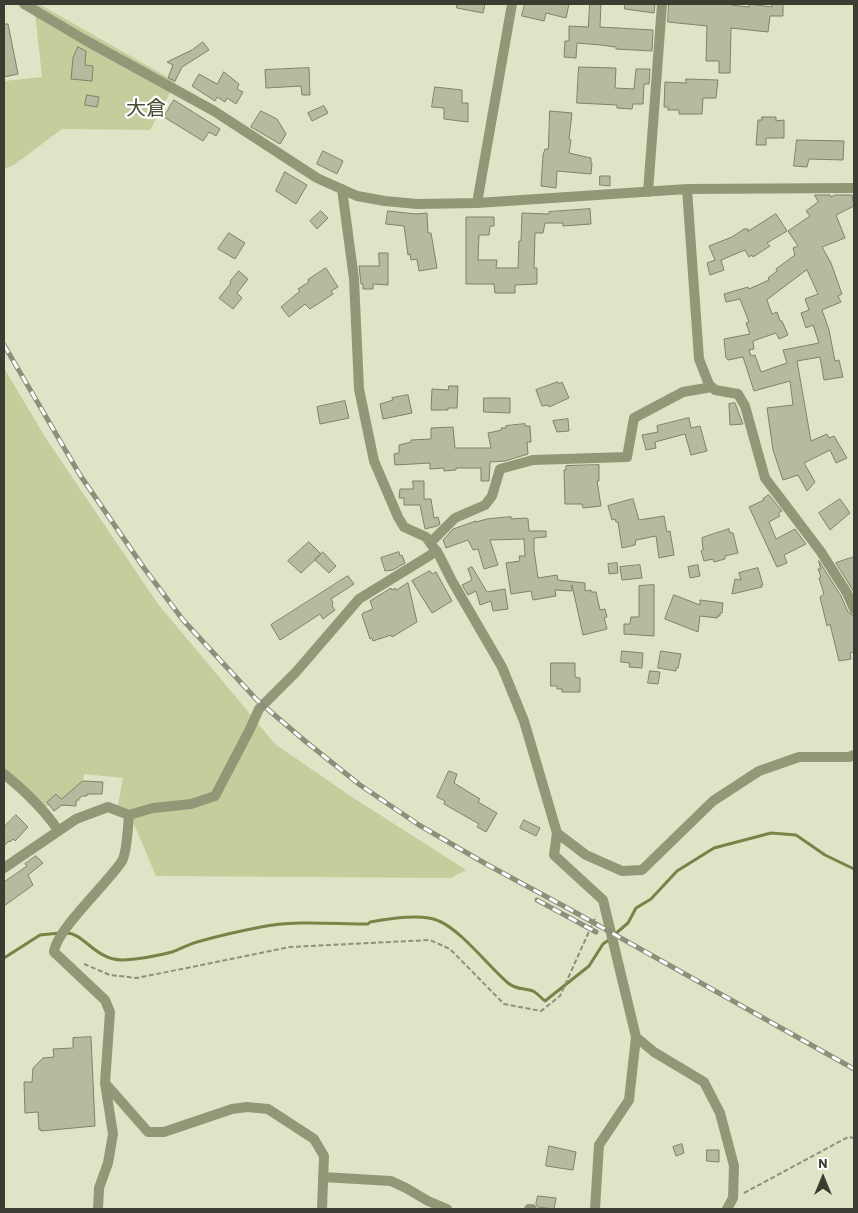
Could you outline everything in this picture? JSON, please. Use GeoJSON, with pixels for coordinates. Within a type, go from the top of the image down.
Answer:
{"type":"FeatureCollection","features":[{"type":"Feature","properties":{"kind":"street"},"geometry":{"type":"LineString","coordinates":[[24,4],[214,111],[318,178],[357,196],[416,204],[477,203],[687,189],[854,188]]}},
{"type":"Feature","properties":{"kind":"street"},"geometry":{"type":"LineString","coordinates":[[477,203],[512,4]]}},
{"type":"Feature","properties":{"kind":"street"},"geometry":{"type":"LineString","coordinates":[[648,192],[662,4]]}},
{"type":"Feature","properties":{"kind":"street"},"geometry":{"type":"LineString","coordinates":[[342,189],[354,279],[359,389],[374,461],[404,527],[426,537],[502,667],[524,721],[557,834],[554,856],[603,900],[636,1037],[629,1100],[599,1145],[595,1209]]}},
{"type":"Feature","properties":{"kind":"street"},"geometry":{"type":"LineString","coordinates":[[687,189],[699,359],[710,387],[715,390],[738,394],[745,406],[765,478],[821,552],[847,593],[854,610]]}},
{"type":"Feature","properties":{"kind":"street"},"geometry":{"type":"LineString","coordinates":[[4,868],[76,819],[108,807],[130,815],[153,808],[191,804],[214,796],[262,705],[296,672],[359,599],[433,547],[455,518],[485,505],[492,496],[500,469],[533,460],[628,457],[634,418],[682,392],[710,387]]}},
{"type":"Feature","properties":{"kind":"street"},"geometry":{"type":"LineString","coordinates":[[557,834],[586,856],[622,871],[642,870],[713,801],[758,771],[799,758],[849,756],[854,754]]}},
{"type":"Feature","properties":{"kind":"street"},"geometry":{"type":"LineString","coordinates":[[4,774],[29,794],[58,830]]}},
{"type":"Feature","properties":{"kind":"street"},"geometry":{"type":"LineString","coordinates":[[98,1209],[99,1188],[108,1163],[113,1134],[105,1083],[110,1012],[105,1000],[54,952],[55,945],[66,928],[123,860],[130,815]]}},
{"type":"Feature","properties":{"kind":"street"},"geometry":{"type":"LineString","coordinates":[[636,1037],[654,1052],[704,1082],[720,1113],[734,1166],[733,1198],[727,1209]]}},
{"type":"Feature","properties":{"kind":"street"},"geometry":{"type":"LineString","coordinates":[[105,1083],[148,1132],[164,1132],[247,1107],[268,1110],[314,1139],[324,1156],[322,1209]]}},
{"type":"Feature","properties":{"kind":"street"},"geometry":{"type":"LineString","coordinates":[[323,1177],[391,1181],[447,1209]]}},
{"type":"Feature","properties":{"kind":"path"},"geometry":{"type":"LineString","coordinates":[[78,962],[110,975],[137,978],[290,947],[430,940],[450,949],[504,1004],[541,1011],[560,996],[603,900]]}},
{"type":"Feature","properties":{"kind":"path"},"geometry":{"type":"LineString","coordinates":[[733,1198],[848,1137],[854,1138]]}},
{"type":"Feature","properties":{"kind":"green space"},"geometry":{"type":"Polygon","coordinates":[[[34,4],[39,4],[176,82],[150,130],[62,129],[14,165],[4,169],[4,81],[42,77],[34,4]]]}},
{"type":"Feature","properties":{"kind":"green space"},"geometry":{"type":"Polygon","coordinates":[[[4,368],[47,440],[158,604],[275,744],[349,795],[466,870],[451,878],[156,876],[130,815],[117,811],[123,778],[84,774],[80,801],[65,806],[40,806],[4,776],[4,368]]]}},
{"type":"Feature","properties":{"kind":"building"},"geometry":{"type":"Polygon","coordinates":[[[457,4],[485,4],[483,13],[457,8],[457,4]]]}},
{"type":"Feature","properties":{"kind":"building"},"geometry":{"type":"Polygon","coordinates":[[[525,4],[569,4],[566,18],[546,13],[544,21],[522,16],[525,4]]]}},
{"type":"Feature","properties":{"kind":"building"},"geometry":{"type":"Polygon","coordinates":[[[590,4],[601,4],[600,27],[653,30],[652,51],[616,49],[616,47],[577,43],[576,58],[564,57],[565,41],[569,41],[569,26],[588,27],[590,4]]]}},
{"type":"Feature","properties":{"kind":"building"},"geometry":{"type":"Polygon","coordinates":[[[625,4],[655,4],[654,13],[625,9],[625,4]]]}},
{"type":"Feature","properties":{"kind":"building"},"geometry":{"type":"Polygon","coordinates":[[[669,4],[731,4],[749,7],[749,4],[772,7],[772,4],[783,4],[783,16],[770,16],[768,32],[731,28],[730,73],[719,73],[719,61],[706,61],[707,26],[668,22],[669,4]]]}},
{"type":"Feature","properties":{"kind":"building"},"geometry":{"type":"Polygon","coordinates":[[[4,24],[8,24],[18,74],[4,77],[4,24]]]}},
{"type":"Feature","properties":{"kind":"building"},"geometry":{"type":"Polygon","coordinates":[[[203,42],[209,50],[182,67],[175,81],[168,78],[173,65],[167,62],[192,50],[203,42]]]}},
{"type":"Feature","properties":{"kind":"building"},"geometry":{"type":"Polygon","coordinates":[[[78,47],[86,51],[85,65],[93,66],[92,81],[71,79],[73,58],[78,47]]]}},
{"type":"Feature","properties":{"kind":"building"},"geometry":{"type":"Polygon","coordinates":[[[579,67],[616,68],[615,88],[634,89],[636,69],[650,69],[649,84],[644,84],[643,104],[633,104],[632,109],[617,108],[617,105],[577,103],[579,67]]]}},
{"type":"Feature","properties":{"kind":"building"},"geometry":{"type":"Polygon","coordinates":[[[309,68],[310,95],[302,95],[301,86],[266,88],[265,70],[309,68]]]}},
{"type":"Feature","properties":{"kind":"building"},"geometry":{"type":"Polygon","coordinates":[[[224,72],[239,84],[237,89],[243,92],[236,104],[227,98],[225,102],[217,97],[215,101],[192,86],[199,74],[217,84],[224,72]]]}},
{"type":"Feature","properties":{"kind":"building"},"geometry":{"type":"Polygon","coordinates":[[[686,79],[718,80],[716,98],[703,98],[702,114],[679,114],[679,110],[668,110],[668,107],[664,107],[665,82],[686,83],[686,79]]]}},
{"type":"Feature","properties":{"kind":"building"},"geometry":{"type":"Polygon","coordinates":[[[435,87],[462,90],[462,103],[468,103],[468,122],[444,119],[444,108],[432,107],[435,87]]]}},
{"type":"Feature","properties":{"kind":"building"},"geometry":{"type":"Polygon","coordinates":[[[87,95],[99,97],[97,107],[85,105],[87,95]]]}},
{"type":"Feature","properties":{"kind":"building"},"geometry":{"type":"Polygon","coordinates":[[[174,100],[220,129],[216,136],[209,132],[203,141],[164,117],[174,100]]]}},
{"type":"Feature","properties":{"kind":"building"},"geometry":{"type":"Polygon","coordinates":[[[324,106],[328,113],[312,121],[308,113],[324,106]]]}},
{"type":"Feature","properties":{"kind":"building"},"geometry":{"type":"Polygon","coordinates":[[[261,111],[277,119],[286,134],[280,144],[251,127],[261,111]]]}},
{"type":"Feature","properties":{"kind":"building"},"geometry":{"type":"Polygon","coordinates":[[[550,111],[572,113],[569,153],[591,158],[592,163],[591,174],[557,171],[556,188],[541,186],[543,155],[545,149],[548,149],[550,111]]]}},
{"type":"Feature","properties":{"kind":"building"},"geometry":{"type":"Polygon","coordinates":[[[762,117],[776,117],[776,121],[784,120],[784,138],[766,138],[766,145],[756,145],[758,120],[762,120],[762,117]]]}},
{"type":"Feature","properties":{"kind":"building"},"geometry":{"type":"Polygon","coordinates":[[[797,140],[844,141],[843,160],[809,159],[807,167],[794,166],[797,140]]]}},
{"type":"Feature","properties":{"kind":"building"},"geometry":{"type":"Polygon","coordinates":[[[323,151],[343,161],[337,174],[317,164],[323,151]]]}},
{"type":"Feature","properties":{"kind":"building"},"geometry":{"type":"Polygon","coordinates":[[[285,172],[307,185],[296,204],[276,191],[285,172]]]}},
{"type":"Feature","properties":{"kind":"building"},"geometry":{"type":"Polygon","coordinates":[[[600,176],[610,176],[610,186],[600,185],[600,176]]]}},
{"type":"Feature","properties":{"kind":"building"},"geometry":{"type":"Polygon","coordinates":[[[815,195],[830,195],[831,197],[835,195],[852,195],[854,206],[836,215],[845,238],[822,247],[831,263],[842,294],[838,296],[841,302],[822,310],[829,330],[835,361],[839,360],[843,377],[824,380],[820,357],[797,361],[811,441],[827,434],[829,438],[834,436],[847,458],[836,463],[830,450],[804,463],[815,482],[807,491],[798,475],[783,480],[773,450],[767,408],[793,405],[790,381],[754,391],[743,357],[728,360],[726,358],[724,339],[750,334],[746,323],[749,322],[740,299],[726,302],[724,294],[748,287],[749,289],[769,280],[768,278],[777,271],[776,269],[795,255],[793,248],[798,246],[788,231],[810,216],[806,211],[818,202],[815,195]],[[807,270],[767,300],[772,314],[777,312],[788,335],[779,339],[776,333],[753,341],[754,349],[749,350],[751,356],[755,355],[761,372],[787,363],[783,350],[819,343],[813,325],[806,328],[801,313],[809,310],[805,299],[818,294],[807,270]]]}},
{"type":"Feature","properties":{"kind":"building"},"geometry":{"type":"Polygon","coordinates":[[[590,209],[591,224],[563,226],[563,223],[545,223],[543,233],[535,233],[534,268],[537,268],[537,284],[515,285],[515,293],[495,293],[494,284],[466,284],[466,217],[494,217],[494,226],[490,226],[489,235],[479,235],[478,260],[497,260],[496,268],[518,268],[522,213],[549,214],[549,212],[590,209]]]}},
{"type":"Feature","properties":{"kind":"building"},"geometry":{"type":"Polygon","coordinates":[[[321,211],[328,218],[317,229],[310,221],[321,211]]]}},
{"type":"Feature","properties":{"kind":"building"},"geometry":{"type":"Polygon","coordinates":[[[388,211],[416,214],[427,213],[428,233],[431,233],[437,268],[419,271],[417,259],[411,260],[410,254],[408,255],[404,226],[386,224],[388,211]]]}},
{"type":"Feature","properties":{"kind":"building"},"geometry":{"type":"Polygon","coordinates":[[[776,214],[787,231],[767,243],[770,246],[753,257],[752,255],[749,257],[745,250],[721,260],[724,270],[710,275],[707,263],[715,260],[709,246],[732,237],[744,229],[748,229],[748,231],[776,214]]]}},
{"type":"Feature","properties":{"kind":"building"},"geometry":{"type":"Polygon","coordinates":[[[229,233],[245,243],[235,259],[218,249],[229,233]]]}},
{"type":"Feature","properties":{"kind":"building"},"geometry":{"type":"Polygon","coordinates":[[[379,253],[388,253],[388,285],[373,284],[373,289],[363,289],[359,266],[379,266],[379,253]]]}},
{"type":"Feature","properties":{"kind":"building"},"geometry":{"type":"Polygon","coordinates":[[[326,268],[338,287],[331,291],[333,294],[310,309],[305,304],[289,317],[281,307],[300,291],[298,289],[309,282],[308,280],[326,268]]]}},
{"type":"Feature","properties":{"kind":"building"},"geometry":{"type":"Polygon","coordinates":[[[239,271],[248,279],[237,293],[242,298],[233,309],[219,298],[239,271]]]}},
{"type":"Feature","properties":{"kind":"building"},"geometry":{"type":"Polygon","coordinates":[[[558,382],[559,384],[562,382],[569,398],[549,407],[548,405],[542,406],[536,390],[558,382]]]}},
{"type":"Feature","properties":{"kind":"building"},"geometry":{"type":"Polygon","coordinates":[[[449,386],[458,386],[457,408],[431,410],[432,389],[448,390],[449,386]]]}},
{"type":"Feature","properties":{"kind":"building"},"geometry":{"type":"Polygon","coordinates":[[[408,395],[412,413],[383,419],[380,404],[393,400],[392,398],[408,395]]]}},
{"type":"Feature","properties":{"kind":"building"},"geometry":{"type":"Polygon","coordinates":[[[484,398],[510,398],[510,413],[484,412],[484,398]]]}},
{"type":"Feature","properties":{"kind":"building"},"geometry":{"type":"Polygon","coordinates":[[[345,401],[349,418],[320,424],[317,407],[345,401]]]}},
{"type":"Feature","properties":{"kind":"building"},"geometry":{"type":"Polygon","coordinates":[[[735,403],[743,424],[730,425],[729,404],[735,403]]]}},
{"type":"Feature","properties":{"kind":"building"},"geometry":{"type":"Polygon","coordinates":[[[689,418],[691,428],[700,426],[707,451],[691,455],[685,434],[655,442],[656,448],[646,450],[642,435],[658,432],[657,426],[689,418]]]}},
{"type":"Feature","properties":{"kind":"building"},"geometry":{"type":"Polygon","coordinates":[[[568,419],[569,431],[557,432],[553,421],[568,419]]]}},
{"type":"Feature","properties":{"kind":"building"},"geometry":{"type":"Polygon","coordinates":[[[525,424],[525,426],[530,426],[531,442],[527,442],[528,454],[505,461],[490,462],[489,481],[481,481],[481,468],[456,468],[456,470],[444,471],[444,468],[430,469],[430,463],[395,465],[394,454],[399,453],[399,445],[411,442],[411,440],[431,439],[431,428],[453,427],[455,448],[491,448],[488,433],[502,430],[501,428],[506,428],[506,426],[525,424]]]}},
{"type":"Feature","properties":{"kind":"building"},"geometry":{"type":"Polygon","coordinates":[[[599,465],[599,481],[597,481],[601,506],[583,508],[582,504],[565,504],[564,470],[566,470],[566,466],[599,465]]]}},
{"type":"Feature","properties":{"kind":"building"},"geometry":{"type":"Polygon","coordinates":[[[413,481],[424,481],[424,499],[431,499],[434,518],[438,517],[440,524],[437,526],[425,529],[420,505],[404,505],[404,498],[399,498],[400,489],[413,489],[413,481]]]}},
{"type":"Feature","properties":{"kind":"building"},"geometry":{"type":"Polygon","coordinates":[[[769,495],[782,511],[778,513],[780,516],[769,522],[776,539],[795,529],[806,544],[784,555],[787,563],[777,567],[749,507],[764,500],[769,495]]]}},
{"type":"Feature","properties":{"kind":"building"},"geometry":{"type":"Polygon","coordinates":[[[633,499],[639,520],[664,516],[667,532],[670,531],[674,555],[659,558],[656,536],[636,540],[635,545],[622,548],[618,522],[615,519],[612,520],[608,506],[633,499]]]}},
{"type":"Feature","properties":{"kind":"building"},"geometry":{"type":"Polygon","coordinates":[[[840,499],[850,513],[830,530],[819,513],[840,499]]]}},
{"type":"Feature","properties":{"kind":"building"},"geometry":{"type":"Polygon","coordinates":[[[511,517],[511,519],[528,519],[529,531],[546,531],[546,537],[534,538],[538,578],[557,575],[558,580],[585,583],[585,591],[591,590],[591,592],[596,592],[600,610],[605,609],[607,617],[604,618],[607,629],[583,635],[572,585],[572,591],[555,590],[556,596],[533,600],[531,591],[511,594],[506,563],[520,561],[519,556],[525,556],[524,539],[490,540],[498,565],[484,569],[478,549],[473,550],[468,540],[446,548],[443,540],[453,529],[476,521],[511,517]]]}},
{"type":"Feature","properties":{"kind":"building"},"geometry":{"type":"Polygon","coordinates":[[[729,529],[729,532],[733,533],[738,553],[725,556],[725,559],[714,562],[713,559],[704,561],[701,551],[703,550],[702,538],[729,529]]]}},
{"type":"Feature","properties":{"kind":"building"},"geometry":{"type":"Polygon","coordinates":[[[309,542],[321,554],[301,573],[288,561],[309,542]]]}},
{"type":"Feature","properties":{"kind":"building"},"geometry":{"type":"Polygon","coordinates":[[[323,552],[336,566],[329,573],[315,560],[323,552]]]}},
{"type":"Feature","properties":{"kind":"building"},"geometry":{"type":"Polygon","coordinates":[[[399,552],[405,563],[393,570],[385,571],[381,558],[399,552]]]}},
{"type":"Feature","properties":{"kind":"building"},"geometry":{"type":"Polygon","coordinates":[[[854,557],[854,592],[836,563],[854,557]]]}},
{"type":"Feature","properties":{"kind":"building"},"geometry":{"type":"Polygon","coordinates":[[[819,561],[841,596],[848,612],[854,616],[854,652],[850,653],[851,659],[839,661],[830,624],[827,626],[820,597],[824,594],[819,578],[821,577],[818,569],[820,569],[819,561]]]}},
{"type":"Feature","properties":{"kind":"building"},"geometry":{"type":"Polygon","coordinates":[[[617,563],[618,573],[609,574],[608,564],[617,563]]]}},
{"type":"Feature","properties":{"kind":"building"},"geometry":{"type":"Polygon","coordinates":[[[640,565],[642,578],[622,580],[620,567],[640,565]]]}},
{"type":"Feature","properties":{"kind":"building"},"geometry":{"type":"Polygon","coordinates":[[[698,565],[700,576],[690,578],[688,567],[698,565]]]}},
{"type":"Feature","properties":{"kind":"building"},"geometry":{"type":"Polygon","coordinates":[[[472,567],[487,592],[505,589],[508,609],[493,611],[491,601],[480,605],[476,591],[468,595],[462,585],[472,580],[468,569],[472,567]]]}},
{"type":"Feature","properties":{"kind":"building"},"geometry":{"type":"Polygon","coordinates":[[[758,568],[762,587],[732,594],[735,579],[741,580],[739,573],[758,568]]]}},
{"type":"Feature","properties":{"kind":"building"},"geometry":{"type":"Polygon","coordinates":[[[430,571],[432,574],[436,572],[452,601],[432,613],[412,581],[430,571]]]}},
{"type":"Feature","properties":{"kind":"building"},"geometry":{"type":"Polygon","coordinates":[[[348,576],[354,584],[331,599],[335,610],[323,619],[320,614],[280,640],[271,625],[348,576]]]}},
{"type":"Feature","properties":{"kind":"building"},"geometry":{"type":"Polygon","coordinates":[[[408,583],[417,622],[392,637],[391,635],[373,641],[372,638],[370,639],[362,615],[373,609],[370,601],[391,588],[396,590],[408,583]]]}},
{"type":"Feature","properties":{"kind":"building"},"geometry":{"type":"Polygon","coordinates":[[[654,585],[654,636],[624,634],[624,624],[630,624],[631,617],[639,617],[639,586],[654,585]]]}},
{"type":"Feature","properties":{"kind":"building"},"geometry":{"type":"Polygon","coordinates":[[[674,595],[700,605],[700,600],[723,603],[722,613],[717,618],[700,616],[698,632],[665,619],[674,595]]]}},
{"type":"Feature","properties":{"kind":"building"},"geometry":{"type":"Polygon","coordinates":[[[622,651],[643,653],[642,668],[629,667],[630,663],[621,662],[622,651]]]}},
{"type":"Feature","properties":{"kind":"building"},"geometry":{"type":"Polygon","coordinates":[[[661,651],[681,654],[676,671],[658,668],[661,651]]]}},
{"type":"Feature","properties":{"kind":"building"},"geometry":{"type":"Polygon","coordinates":[[[551,663],[575,663],[575,677],[580,678],[580,692],[562,692],[562,689],[557,689],[557,686],[551,686],[551,663]]]}},
{"type":"Feature","properties":{"kind":"building"},"geometry":{"type":"Polygon","coordinates":[[[650,671],[660,672],[658,684],[648,683],[650,671]]]}},
{"type":"Feature","properties":{"kind":"building"},"geometry":{"type":"Polygon","coordinates":[[[449,771],[457,774],[454,783],[480,799],[478,802],[497,813],[486,832],[477,827],[479,824],[444,804],[445,801],[437,797],[449,771]]]}},
{"type":"Feature","properties":{"kind":"building"},"geometry":{"type":"Polygon","coordinates":[[[83,781],[103,782],[102,794],[87,794],[87,796],[82,796],[76,801],[76,806],[62,805],[54,811],[47,802],[56,794],[61,799],[83,781]]]}},
{"type":"Feature","properties":{"kind":"building"},"geometry":{"type":"Polygon","coordinates":[[[16,815],[28,827],[15,841],[13,839],[4,846],[4,827],[16,815]]]}},
{"type":"Feature","properties":{"kind":"building"},"geometry":{"type":"Polygon","coordinates":[[[524,820],[540,828],[536,836],[520,828],[524,820]]]}},
{"type":"Feature","properties":{"kind":"building"},"geometry":{"type":"Polygon","coordinates":[[[36,856],[43,863],[28,875],[33,885],[4,906],[4,882],[27,866],[25,864],[36,856]]]}},
{"type":"Feature","properties":{"kind":"building"},"geometry":{"type":"Polygon","coordinates":[[[91,1037],[95,1126],[39,1130],[38,1112],[25,1113],[24,1082],[32,1082],[33,1068],[43,1058],[54,1057],[53,1049],[73,1048],[73,1038],[91,1037]]]}},
{"type":"Feature","properties":{"kind":"building"},"geometry":{"type":"Polygon","coordinates":[[[682,1144],[684,1153],[676,1156],[673,1147],[682,1144]]]}},
{"type":"Feature","properties":{"kind":"building"},"geometry":{"type":"Polygon","coordinates":[[[549,1146],[576,1152],[573,1170],[546,1166],[549,1146]]]}},
{"type":"Feature","properties":{"kind":"building"},"geometry":{"type":"Polygon","coordinates":[[[707,1150],[719,1150],[719,1162],[707,1161],[707,1150]]]}},
{"type":"Feature","properties":{"kind":"building"},"geometry":{"type":"Polygon","coordinates":[[[538,1196],[556,1198],[554,1209],[538,1207],[536,1204],[538,1196]]]}},
{"type":"Feature","properties":{"kind":"waterway"},"geometry":{"type":"LineString","coordinates":[[614,935],[628,923],[636,908],[651,899],[677,871],[714,848],[771,833],[796,835],[825,855],[854,869]]}},
{"type":"Feature","properties":{"kind":"waterway"},"geometry":{"type":"LineString","coordinates":[[66,933],[78,937],[105,956],[123,960],[175,951],[205,940],[274,925],[300,923],[368,924],[370,922],[395,918],[424,917],[439,921],[457,933],[508,983],[517,988],[533,991],[545,1001],[589,966],[603,944],[610,939]]}},
{"type":"Feature","properties":{"kind":"waterway"},"geometry":{"type":"LineString","coordinates":[[4,958],[40,935],[60,933]]}},
{"type":"Feature","properties":{"kind":"railway"},"geometry":{"type":"LineString","coordinates":[[4,345],[80,475],[144,568],[183,620],[257,700],[305,741],[360,785],[419,825],[854,1069]]}},
{"type":"Feature","properties":{"kind":"railway"},"geometry":{"type":"LineString","coordinates":[[537,900],[596,932]]}},
{"type":"Feature","properties":{"kind":"district","name":"大倉"},"geometry":{"type":"Point","coordinates":[146,108]}}]}
